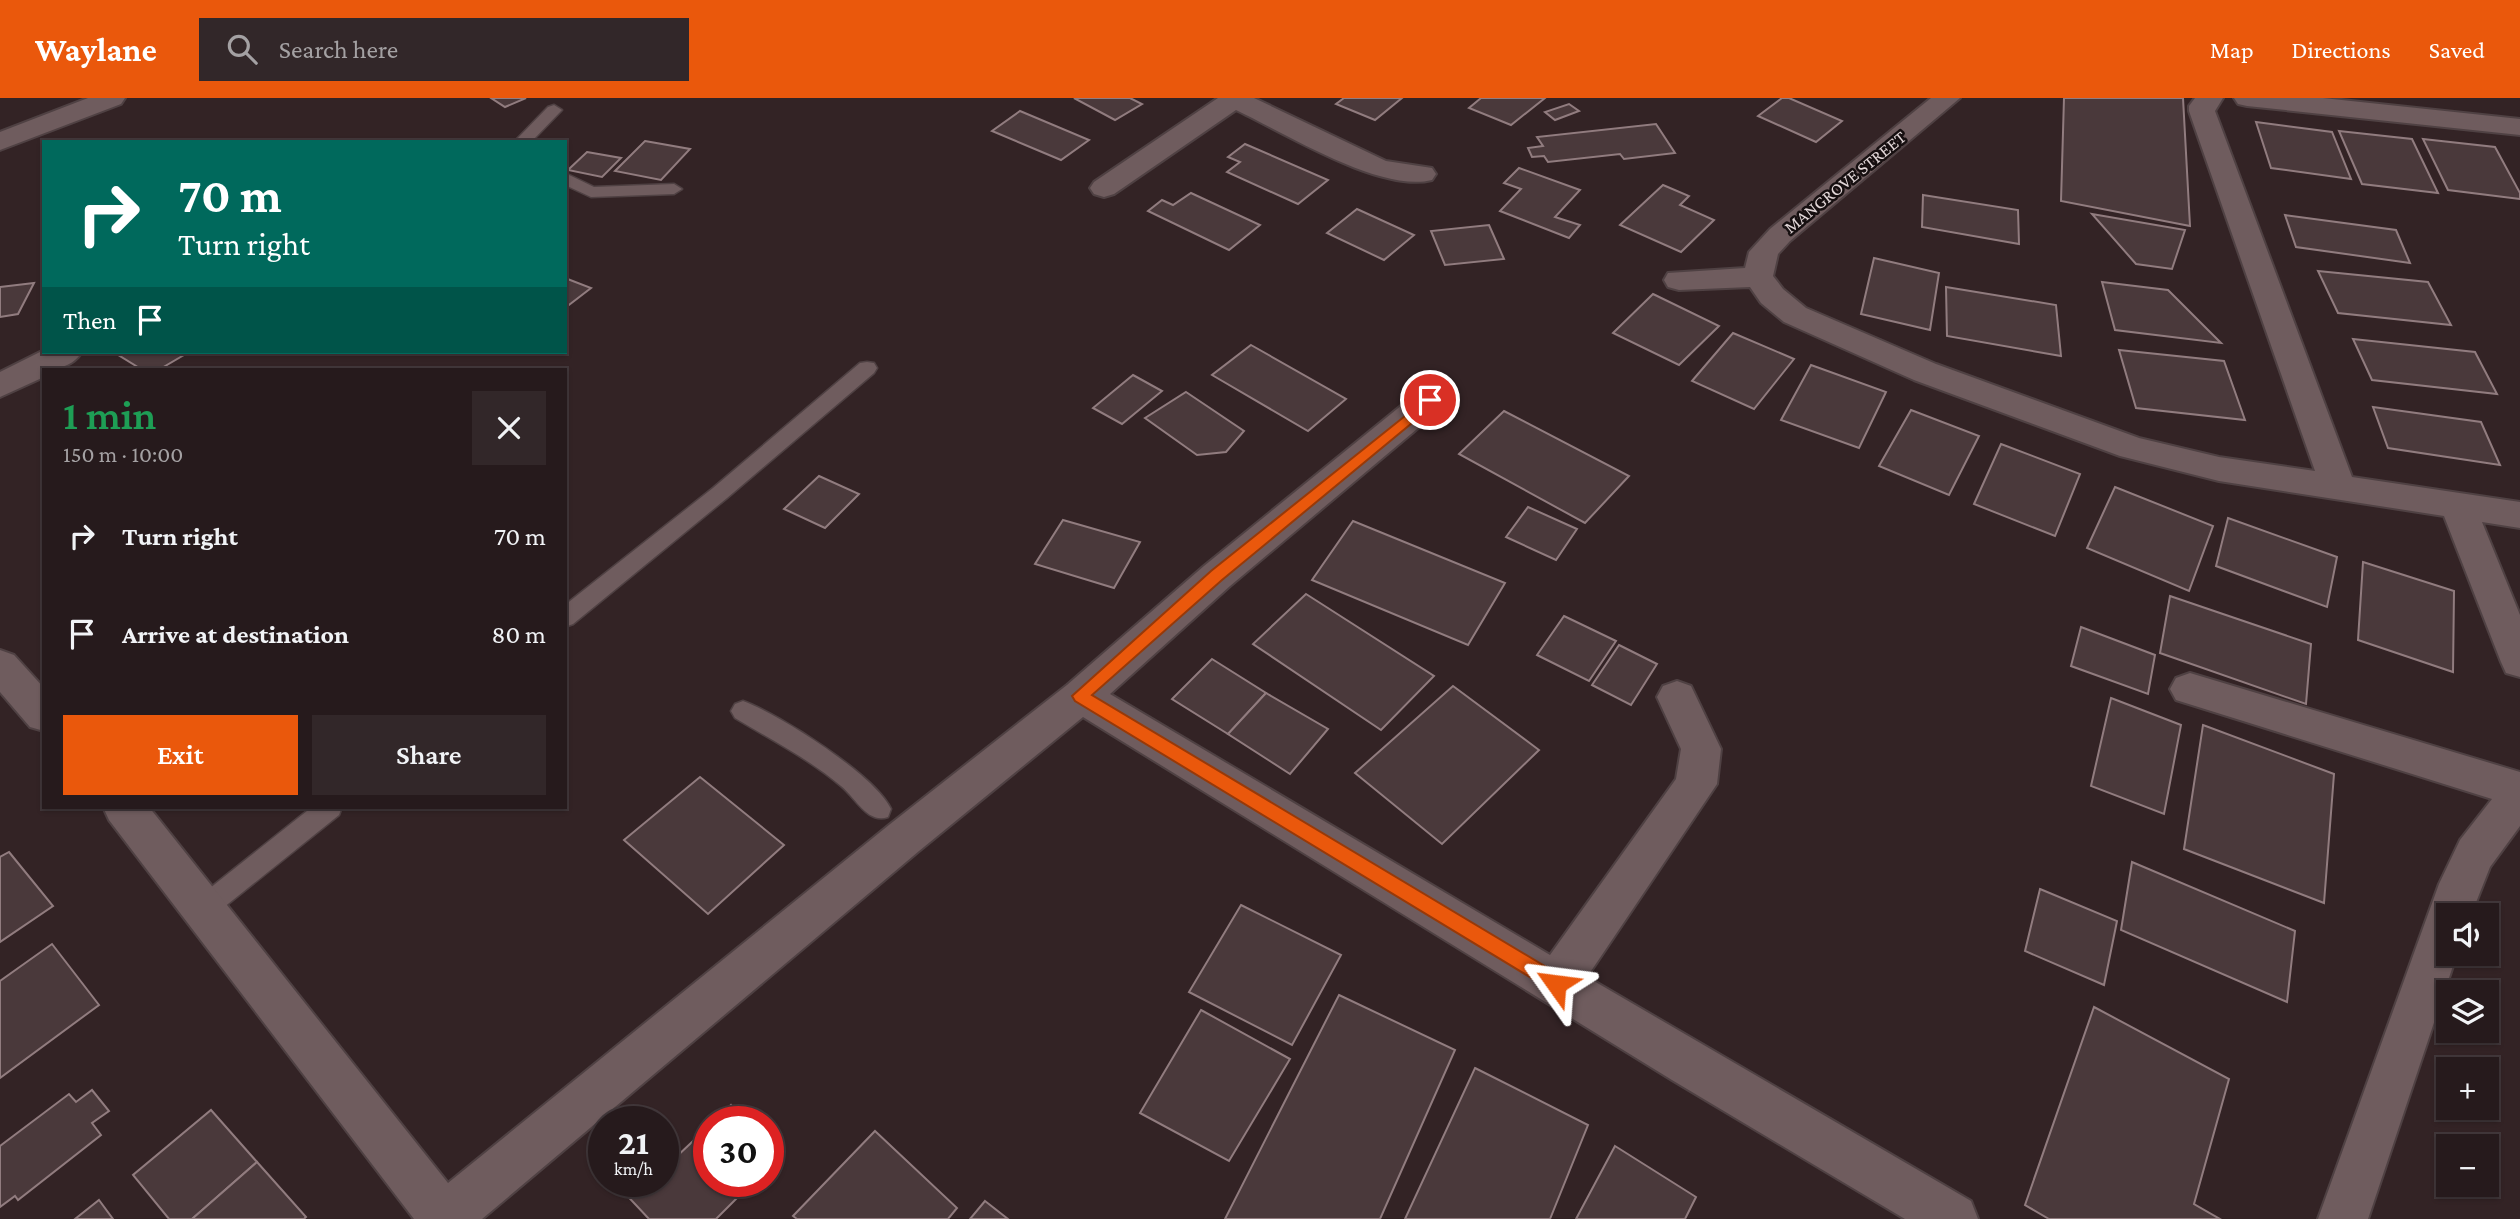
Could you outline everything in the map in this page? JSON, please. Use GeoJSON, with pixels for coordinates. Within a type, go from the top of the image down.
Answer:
{"type":"FeatureCollection","features":[{"type":"Feature","properties":{"kind":"street"},"geometry":{"type":"LineString","coordinates":[[0,142],[113,98]]}},
{"type":"Feature","properties":{"kind":"street"},"geometry":{"type":"LineString","coordinates":[[1104,188],[1235,98],[1380,169],[1422,174]]}},
{"type":"Feature","properties":{"kind":"street","name":"MANGROVE STREET"},"geometry":{"type":"LineString","coordinates":[[1758,277],[1764,252],[1780,235],[1947,98]]}},
{"type":"Feature","properties":{"kind":"street"},"geometry":{"type":"LineString","coordinates":[[2210,98],[2202,106],[2202,111],[2338,487]]}},
{"type":"Feature","properties":{"kind":"street"},"geometry":{"type":"LineString","coordinates":[[2247,98],[2520,127]]}},
{"type":"Feature","properties":{"kind":"street"},"geometry":{"type":"LineString","coordinates":[[1679,280],[1758,277],[1772,296],[1795,315],[1925,372],[2132,448],[2219,469],[2520,515]]}},
{"type":"Feature","properties":{"kind":"street"},"geometry":{"type":"LineString","coordinates":[[0,386],[62,354]]}},
{"type":"Feature","properties":{"kind":"street"},"geometry":{"type":"LineString","coordinates":[[126,809],[444,1219],[893,846],[1080,696],[1217,576],[1430,400]]}},
{"type":"Feature","properties":{"kind":"street"},"geometry":{"type":"LineString","coordinates":[[2458,506],[2520,662]]}},
{"type":"Feature","properties":{"kind":"street"},"geometry":{"type":"LineString","coordinates":[[2190,689],[2520,791],[2511,808],[2485,837],[2453,903]]}},
{"type":"Feature","properties":{"kind":"street"},"geometry":{"type":"LineString","coordinates":[[1080,696],[1556,984],[1953,1219]]}},
{"type":"Feature","properties":{"kind":"street"},"geometry":{"type":"LineString","coordinates":[[1556,984],[1696,784],[1701,749],[1676,697]]}},
{"type":"Feature","properties":{"kind":"street"},"geometry":{"type":"LineString","coordinates":[[2343,1219],[2436,951]]}},
{"type":"Feature","properties":{"kind":"lane"},"geometry":{"type":"LineString","coordinates":[[524,140],[554,110]]}},
{"type":"Feature","properties":{"kind":"lane"},"geometry":{"type":"LineString","coordinates":[[567,179],[591,191],[674,189]]}},
{"type":"Feature","properties":{"kind":"lane"},"geometry":{"type":"LineString","coordinates":[[567,616],[720,493],[867,368]]}},
{"type":"Feature","properties":{"kind":"lane"},"geometry":{"type":"LineString","coordinates":[[743,711],[828,762],[852,780],[879,809]]}},
{"type":"Feature","properties":{"kind":"lane"},"geometry":{"type":"LineString","coordinates":[[204,908],[328,809]]}},
{"type":"Feature","properties":{"kind":"building"},"geometry":{"type":"Polygon","coordinates":[[[491,98],[526,98],[505,107],[491,98]]]}},
{"type":"Feature","properties":{"kind":"building"},"geometry":{"type":"Polygon","coordinates":[[[1074,98],[1130,98],[1142,104],[1115,120],[1074,98]]]}},
{"type":"Feature","properties":{"kind":"building"},"geometry":{"type":"Polygon","coordinates":[[[1344,98],[1402,98],[1375,120],[1336,104],[1344,98]]]}},
{"type":"Feature","properties":{"kind":"building"},"geometry":{"type":"Polygon","coordinates":[[[1481,98],[1545,98],[1511,125],[1469,108],[1481,98]]]}},
{"type":"Feature","properties":{"kind":"building"},"geometry":{"type":"Polygon","coordinates":[[[1782,98],[1789,98],[1842,121],[1816,142],[1758,116],[1782,98]]]}},
{"type":"Feature","properties":{"kind":"building"},"geometry":{"type":"Polygon","coordinates":[[[2064,98],[2183,98],[2190,226],[2061,201],[2064,98]]]}},
{"type":"Feature","properties":{"kind":"building"},"geometry":{"type":"Polygon","coordinates":[[[1569,104],[1579,111],[1555,120],[1545,112],[1569,104]]]}},
{"type":"Feature","properties":{"kind":"building"},"geometry":{"type":"Polygon","coordinates":[[[1020,111],[1089,140],[1061,160],[992,131],[1020,111]]]}},
{"type":"Feature","properties":{"kind":"building"},"geometry":{"type":"Polygon","coordinates":[[[2256,122],[2332,132],[2351,179],[2271,168],[2256,122]]]}},
{"type":"Feature","properties":{"kind":"building"},"geometry":{"type":"Polygon","coordinates":[[[1656,124],[1675,153],[1624,159],[1620,154],[1548,162],[1544,156],[1532,157],[1528,148],[1543,146],[1537,137],[1656,124]]]}},
{"type":"Feature","properties":{"kind":"building"},"geometry":{"type":"Polygon","coordinates":[[[2339,131],[2412,139],[2438,193],[2362,184],[2339,131]]]}},
{"type":"Feature","properties":{"kind":"building"},"geometry":{"type":"Polygon","coordinates":[[[2423,139],[2495,147],[2520,193],[2520,199],[2448,190],[2423,139]]]}},
{"type":"Feature","properties":{"kind":"building"},"geometry":{"type":"Polygon","coordinates":[[[645,141],[690,149],[661,180],[615,171],[645,141]]]}},
{"type":"Feature","properties":{"kind":"building"},"geometry":{"type":"Polygon","coordinates":[[[1245,144],[1328,180],[1298,204],[1227,172],[1240,162],[1228,157],[1245,144]]]}},
{"type":"Feature","properties":{"kind":"building"},"geometry":{"type":"Polygon","coordinates":[[[587,152],[621,158],[602,177],[568,170],[587,152]]]}},
{"type":"Feature","properties":{"kind":"building"},"geometry":{"type":"Polygon","coordinates":[[[1519,168],[1580,190],[1555,217],[1580,225],[1569,238],[1500,211],[1521,189],[1504,183],[1519,168]]]}},
{"type":"Feature","properties":{"kind":"building"},"geometry":{"type":"Polygon","coordinates":[[[1663,185],[1689,196],[1680,205],[1714,220],[1681,252],[1620,225],[1663,185]]]}},
{"type":"Feature","properties":{"kind":"building"},"geometry":{"type":"Polygon","coordinates":[[[1191,193],[1260,225],[1229,250],[1148,211],[1162,200],[1173,205],[1191,193]]]}},
{"type":"Feature","properties":{"kind":"building"},"geometry":{"type":"Polygon","coordinates":[[[1923,195],[2018,210],[2019,244],[1922,227],[1923,195]]]}},
{"type":"Feature","properties":{"kind":"building"},"geometry":{"type":"Polygon","coordinates":[[[1357,209],[1414,235],[1384,260],[1327,233],[1357,209]]]}},
{"type":"Feature","properties":{"kind":"building"},"geometry":{"type":"Polygon","coordinates":[[[2092,214],[2185,230],[2172,269],[2136,264],[2092,214]]]}},
{"type":"Feature","properties":{"kind":"building"},"geometry":{"type":"Polygon","coordinates":[[[2285,215],[2396,230],[2410,263],[2296,247],[2285,215]]]}},
{"type":"Feature","properties":{"kind":"building"},"geometry":{"type":"Polygon","coordinates":[[[1489,225],[1504,259],[1445,265],[1431,231],[1489,225]]]}},
{"type":"Feature","properties":{"kind":"building"},"geometry":{"type":"Polygon","coordinates":[[[1874,258],[1939,273],[1930,330],[1861,314],[1874,258]]]}},
{"type":"Feature","properties":{"kind":"building"},"geometry":{"type":"Polygon","coordinates":[[[2318,271],[2428,282],[2451,325],[2338,313],[2318,271]]]}},
{"type":"Feature","properties":{"kind":"building"},"geometry":{"type":"Polygon","coordinates":[[[567,279],[591,288],[567,306],[567,279]]]}},
{"type":"Feature","properties":{"kind":"building"},"geometry":{"type":"Polygon","coordinates":[[[2102,282],[2168,290],[2221,343],[2115,330],[2102,282]]]}},
{"type":"Feature","properties":{"kind":"building"},"geometry":{"type":"Polygon","coordinates":[[[34,283],[18,314],[0,317],[0,287],[34,283]]]}},
{"type":"Feature","properties":{"kind":"building"},"geometry":{"type":"Polygon","coordinates":[[[1946,287],[2056,305],[2061,356],[1947,336],[1946,287]]]}},
{"type":"Feature","properties":{"kind":"building"},"geometry":{"type":"Polygon","coordinates":[[[1653,294],[1719,326],[1679,365],[1613,333],[1653,294]]]}},
{"type":"Feature","properties":{"kind":"building"},"geometry":{"type":"Polygon","coordinates":[[[1733,333],[1794,359],[1754,409],[1692,381],[1733,333]]]}},
{"type":"Feature","properties":{"kind":"building"},"geometry":{"type":"Polygon","coordinates":[[[2353,339],[2475,352],[2497,394],[2372,380],[2353,339]]]}},
{"type":"Feature","properties":{"kind":"building"},"geometry":{"type":"Polygon","coordinates":[[[1251,345],[1346,399],[1308,431],[1212,375],[1251,345]]]}},
{"type":"Feature","properties":{"kind":"building"},"geometry":{"type":"Polygon","coordinates":[[[2119,350],[2224,361],[2245,420],[2136,408],[2119,350]]]}},
{"type":"Feature","properties":{"kind":"building"},"geometry":{"type":"Polygon","coordinates":[[[186,354],[162,368],[139,368],[120,356],[186,354]]]}},
{"type":"Feature","properties":{"kind":"building"},"geometry":{"type":"Polygon","coordinates":[[[1811,365],[1886,392],[1859,448],[1781,420],[1811,365]]]}},
{"type":"Feature","properties":{"kind":"building"},"geometry":{"type":"Polygon","coordinates":[[[1133,375],[1162,391],[1122,424],[1093,408],[1133,375]]]}},
{"type":"Feature","properties":{"kind":"building"},"geometry":{"type":"Polygon","coordinates":[[[1186,392],[1244,431],[1226,452],[1197,455],[1145,418],[1186,392]]]}},
{"type":"Feature","properties":{"kind":"building"},"geometry":{"type":"Polygon","coordinates":[[[2373,407],[2481,422],[2500,465],[2388,448],[2373,407]]]}},
{"type":"Feature","properties":{"kind":"building"},"geometry":{"type":"Polygon","coordinates":[[[1911,410],[1979,436],[1949,495],[1879,466],[1911,410]]]}},
{"type":"Feature","properties":{"kind":"building"},"geometry":{"type":"Polygon","coordinates":[[[1504,411],[1629,476],[1585,523],[1459,454],[1504,411]]]}},
{"type":"Feature","properties":{"kind":"building"},"geometry":{"type":"Polygon","coordinates":[[[2001,444],[2080,474],[2055,536],[1974,504],[2001,444]]]}},
{"type":"Feature","properties":{"kind":"building"},"geometry":{"type":"Polygon","coordinates":[[[819,476],[859,494],[825,528],[784,509],[819,476]]]}},
{"type":"Feature","properties":{"kind":"building"},"geometry":{"type":"Polygon","coordinates":[[[2115,487],[2213,526],[2189,591],[2087,548],[2115,487]]]}},
{"type":"Feature","properties":{"kind":"building"},"geometry":{"type":"Polygon","coordinates":[[[1528,507],[1577,529],[1556,560],[1506,537],[1528,507]]]}},
{"type":"Feature","properties":{"kind":"building"},"geometry":{"type":"Polygon","coordinates":[[[2228,518],[2337,557],[2327,607],[2216,566],[2228,518]]]}},
{"type":"Feature","properties":{"kind":"building"},"geometry":{"type":"Polygon","coordinates":[[[1063,520],[1140,542],[1114,588],[1035,564],[1063,520]]]}},
{"type":"Feature","properties":{"kind":"building"},"geometry":{"type":"Polygon","coordinates":[[[1353,521],[1505,583],[1468,645],[1312,580],[1353,521]]]}},
{"type":"Feature","properties":{"kind":"building"},"geometry":{"type":"Polygon","coordinates":[[[2363,562],[2454,591],[2453,672],[2358,640],[2363,562]]]}},
{"type":"Feature","properties":{"kind":"building"},"geometry":{"type":"Polygon","coordinates":[[[1306,594],[1434,676],[1381,730],[1253,644],[1306,594]]]}},
{"type":"Feature","properties":{"kind":"building"},"geometry":{"type":"Polygon","coordinates":[[[2170,596],[2311,644],[2306,704],[2160,653],[2170,596]]]}},
{"type":"Feature","properties":{"kind":"building"},"geometry":{"type":"Polygon","coordinates":[[[1564,616],[1616,641],[1589,681],[1537,655],[1564,616]]]}},
{"type":"Feature","properties":{"kind":"building"},"geometry":{"type":"Polygon","coordinates":[[[2081,627],[2155,655],[2148,694],[2071,666],[2081,627]]]}},
{"type":"Feature","properties":{"kind":"building"},"geometry":{"type":"Polygon","coordinates":[[[1619,645],[1657,664],[1631,705],[1592,685],[1619,645]]]}},
{"type":"Feature","properties":{"kind":"building"},"geometry":{"type":"Polygon","coordinates":[[[1212,659],[1266,693],[1228,734],[1172,699],[1212,659]]]}},
{"type":"Feature","properties":{"kind":"building"},"geometry":{"type":"Polygon","coordinates":[[[1453,686],[1539,750],[1442,844],[1355,773],[1453,686]]]}},
{"type":"Feature","properties":{"kind":"building"},"geometry":{"type":"Polygon","coordinates":[[[1266,693],[1328,729],[1290,774],[1228,734],[1266,693]]]}},
{"type":"Feature","properties":{"kind":"building"},"geometry":{"type":"Polygon","coordinates":[[[2111,698],[2181,725],[2164,814],[2091,786],[2111,698]]]}},
{"type":"Feature","properties":{"kind":"building"},"geometry":{"type":"Polygon","coordinates":[[[2203,725],[2334,774],[2324,903],[2184,849],[2203,725]]]}},
{"type":"Feature","properties":{"kind":"building"},"geometry":{"type":"Polygon","coordinates":[[[700,777],[784,845],[708,914],[624,840],[700,777]]]}},
{"type":"Feature","properties":{"kind":"building"},"geometry":{"type":"Polygon","coordinates":[[[9,852],[53,906],[0,942],[0,857],[9,852]]]}},
{"type":"Feature","properties":{"kind":"building"},"geometry":{"type":"Polygon","coordinates":[[[2132,862],[2295,931],[2287,1002],[2121,930],[2132,862]]]}},
{"type":"Feature","properties":{"kind":"building"},"geometry":{"type":"Polygon","coordinates":[[[2040,889],[2117,921],[2104,985],[2025,951],[2040,889]]]}},
{"type":"Feature","properties":{"kind":"building"},"geometry":{"type":"Polygon","coordinates":[[[1241,905],[1341,955],[1292,1045],[1189,992],[1241,905]]]}},
{"type":"Feature","properties":{"kind":"building"},"geometry":{"type":"Polygon","coordinates":[[[52,944],[99,1005],[0,1078],[0,981],[52,944]]]}},
{"type":"Feature","properties":{"kind":"building"},"geometry":{"type":"Polygon","coordinates":[[[1339,995],[1455,1050],[1380,1219],[1225,1219],[1339,995]]]}},
{"type":"Feature","properties":{"kind":"building"},"geometry":{"type":"Polygon","coordinates":[[[2094,1007],[2229,1079],[2194,1204],[2220,1219],[2049,1219],[2025,1205],[2094,1007]]]}},
{"type":"Feature","properties":{"kind":"building"},"geometry":{"type":"Polygon","coordinates":[[[1201,1010],[1290,1059],[1229,1161],[1140,1113],[1201,1010]]]}},
{"type":"Feature","properties":{"kind":"building"},"geometry":{"type":"Polygon","coordinates":[[[1475,1068],[1588,1125],[1550,1219],[1405,1219],[1475,1068]]]}},
{"type":"Feature","properties":{"kind":"building"},"geometry":{"type":"Polygon","coordinates":[[[92,1090],[109,1111],[92,1123],[101,1135],[18,1200],[15,1196],[0,1207],[0,1146],[69,1094],[76,1102],[92,1090]]]}},
{"type":"Feature","properties":{"kind":"building"},"geometry":{"type":"Polygon","coordinates":[[[211,1110],[257,1162],[192,1219],[169,1219],[133,1175],[211,1110]]]}},
{"type":"Feature","properties":{"kind":"building"},"geometry":{"type":"Polygon","coordinates":[[[875,1131],[957,1208],[948,1219],[797,1219],[793,1216],[875,1131]]]}},
{"type":"Feature","properties":{"kind":"building"},"geometry":{"type":"Polygon","coordinates":[[[693,1141],[693,1197],[738,1197],[716,1219],[649,1219],[628,1197],[679,1197],[679,1154],[693,1141]]]}},
{"type":"Feature","properties":{"kind":"building"},"geometry":{"type":"Polygon","coordinates":[[[1615,1146],[1696,1197],[1685,1219],[1576,1219],[1615,1146]]]}},
{"type":"Feature","properties":{"kind":"building"},"geometry":{"type":"Polygon","coordinates":[[[257,1162],[306,1217],[304,1219],[192,1219],[257,1162]]]}},
{"type":"Feature","properties":{"kind":"building"},"geometry":{"type":"Polygon","coordinates":[[[99,1200],[113,1219],[75,1219],[99,1200]]]}},
{"type":"Feature","properties":{"kind":"building"},"geometry":{"type":"Polygon","coordinates":[[[985,1201],[1008,1219],[970,1219],[985,1201]]]}},
{"type":"Feature","properties":{"kind":"route"},"geometry":{"type":"LineString","coordinates":[[1430,400],[1217,576],[1080,696],[1556,984]]}}]}
